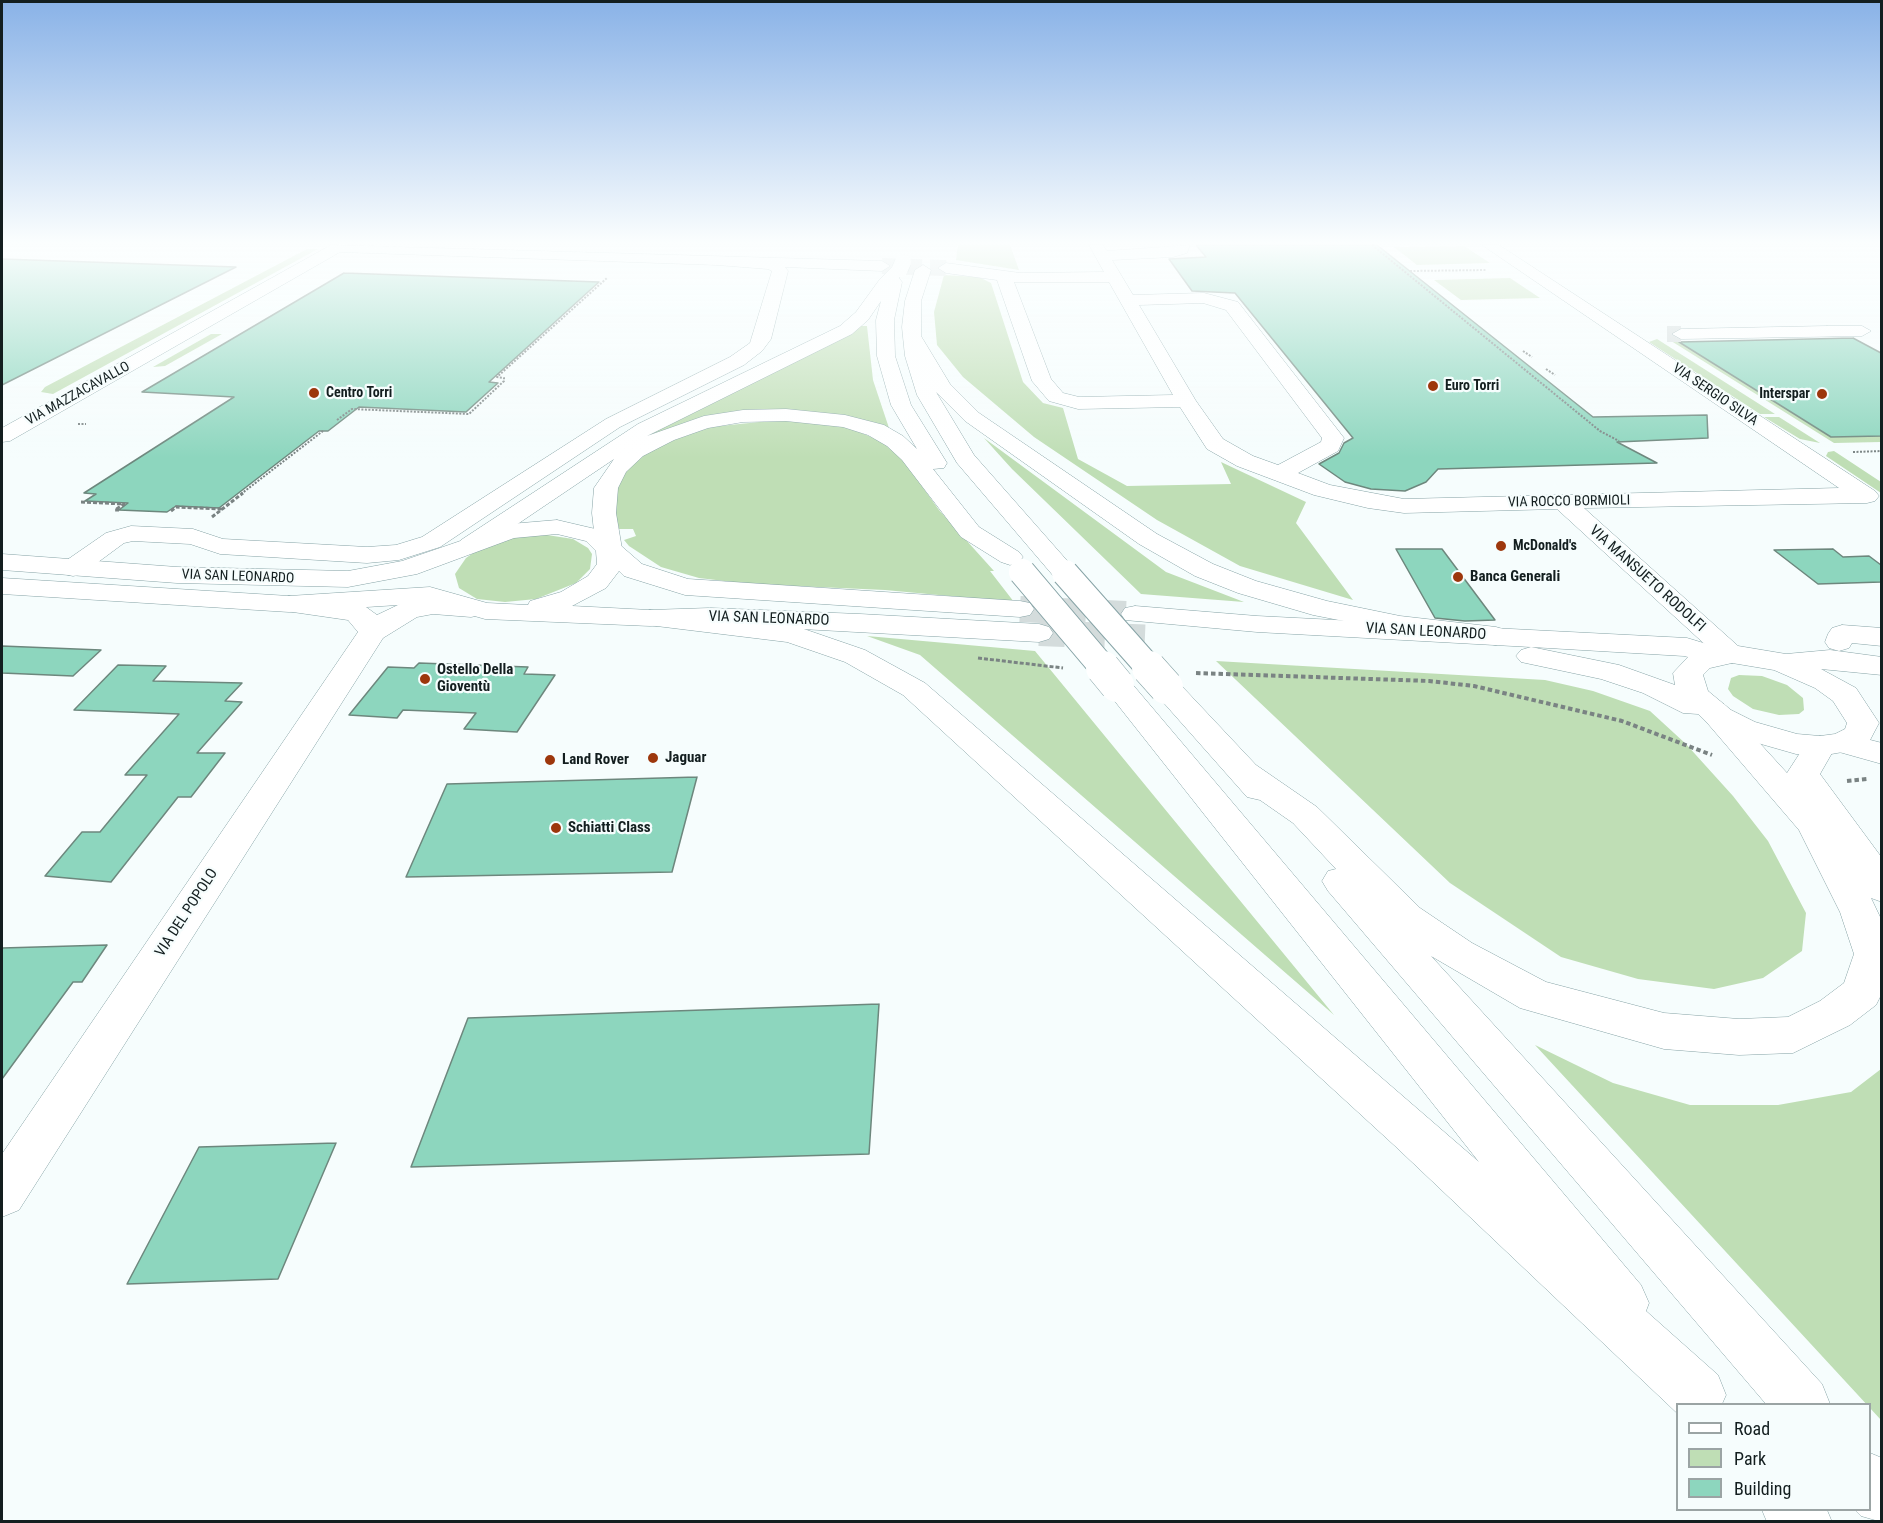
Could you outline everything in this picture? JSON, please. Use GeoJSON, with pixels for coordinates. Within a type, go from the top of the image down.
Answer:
{"type":"FeatureCollection","features":[{"type":"Feature","properties":{"kind":"main road","name":"VIA MAZZACAVALLO"},"geometry":{"type":"LineString","coordinates":[[2,436],[215,316]]}},
{"type":"Feature","properties":{"kind":"main road"},"geometry":{"type":"LineString","coordinates":[[73,568],[110,540],[123,535],[188,536],[215,546],[367,555],[406,550],[431,542],[627,415],[749,353],[762,339],[768,316]]}},
{"type":"Feature","properties":{"kind":"main road"},"geometry":{"type":"LineString","coordinates":[[470,545],[645,428],[846,330],[862,316]]}},
{"type":"Feature","properties":{"kind":"main road"},"geometry":{"type":"LineString","coordinates":[[886,316],[884,334],[886,356],[895,387],[911,424],[936,464],[1702,1400]]}},
{"type":"Feature","properties":{"kind":"main road"},"geometry":{"type":"LineString","coordinates":[[912,316],[911,334],[921,379],[952,438],[985,483],[1065,573],[1178,680],[1245,773],[1801,1403]]}},
{"type":"Feature","properties":{"kind":"main road"},"geometry":{"type":"LineString","coordinates":[[1018,316],[1042,381],[1056,397],[1078,403],[1186,401]]}},
{"type":"Feature","properties":{"kind":"main road","name":"VIA ROCCO BORMIOLI"},"geometry":{"type":"LineString","coordinates":[[1138,316],[1186,401],[1215,444],[1227,453],[1322,490],[1368,501],[1404,506],[1563,502],[1873,500]]}},
{"type":"Feature","properties":{"kind":"main road"},"geometry":{"type":"LineString","coordinates":[[1240,316],[1333,438],[1330,446],[1279,474]]}},
{"type":"Feature","properties":{"kind":"main road","name":"VIA SERGIO SILVA"},"geometry":{"type":"LineString","coordinates":[[1596,316],[1873,500]]}},
{"type":"Feature","properties":{"kind":"main road"},"geometry":{"type":"LineString","coordinates":[[1625,335],[1862,331]]}},
{"type":"Feature","properties":{"kind":"main road"},"geometry":{"type":"LineString","coordinates":[[911,334],[942,387],[972,417],[1148,539],[1204,570],[1248,587],[1323,609],[1401,624],[1496,636]]}},
{"type":"Feature","properties":{"kind":"main road"},"geometry":{"type":"LineString","coordinates":[[609,549],[604,525],[606,488],[616,469],[635,451],[659,437],[704,422],[743,416],[786,415],[845,421],[876,430],[895,441],[910,455],[970,532],[1016,564]]}},
{"type":"Feature","properties":{"kind":"main road","name":"VIA MANSUETO RODOLFI"},"geometry":{"type":"LineString","coordinates":[[1563,502],[1675,604],[1724,655]]}},
{"type":"Feature","properties":{"kind":"main road","name":"VIA SAN LEONARDO"},"geometry":{"type":"LineString","coordinates":[[2,562],[204,576],[356,579],[408,568],[510,531],[557,527],[585,531],[604,542],[622,562],[639,573],[664,582],[694,588],[905,599],[1020,609]]}},
{"type":"Feature","properties":{"kind":"main road","name":"VIA SAN LEONARDO"},"geometry":{"type":"LineString","coordinates":[[460,605],[439,588],[439,573],[450,558],[470,545]]}},
{"type":"Feature","properties":{"kind":"main road","name":"VIA SAN LEONARDO"},"geometry":{"type":"LineString","coordinates":[[500,612],[554,604],[585,590],[605,574],[611,557],[609,549]]}},
{"type":"Feature","properties":{"kind":"main road","name":"VIA SAN LEONARDO"},"geometry":{"type":"LineString","coordinates":[[2,586],[289,604],[422,595],[500,612],[650,618],[710,616],[1039,633]]}},
{"type":"Feature","properties":{"kind":"main road"},"geometry":{"type":"LineString","coordinates":[[289,604],[356,613],[367,621],[372,632]]}},
{"type":"Feature","properties":{"kind":"main road","name":"VIA DEL POPOLO"},"geometry":{"type":"LineString","coordinates":[[2,1194],[372,632],[387,621],[410,610],[460,605]]}},
{"type":"Feature","properties":{"kind":"main road","name":"VIA SAN LEONARDO"},"geometry":{"type":"LineString","coordinates":[[1135,614],[1239,623],[1687,647],[1724,655],[1781,662]]}},
{"type":"Feature","properties":{"kind":"main road"},"geometry":{"type":"LineString","coordinates":[[650,618],[761,628],[791,634],[855,656],[914,689],[1411,1131],[1702,1400]]}},
{"type":"Feature","properties":{"kind":"main road"},"geometry":{"type":"LineString","coordinates":[[1839,642],[1842,634],[1881,637]]}},
{"type":"Feature","properties":{"kind":"main road","name":"VIA SAN LEONARDO"},"geometry":{"type":"LineString","coordinates":[[1156,638],[1530,656],[1608,671],[1654,687],[1694,706],[1704,704]]}},
{"type":"Feature","properties":{"kind":"main road"},"geometry":{"type":"LineString","coordinates":[[1245,773],[1305,815],[1406,918],[1458,954],[1535,996],[1664,1031],[1739,1037],[1793,1035],[1835,1013],[1861,993],[1874,954],[1859,912],[1814,824],[1704,704],[1688,680],[1688,673],[1700,661],[1724,655]]}},
{"type":"Feature","properties":{"kind":"main road"},"geometry":{"type":"LineString","coordinates":[[1781,662],[1822,659],[1881,666]]}},
{"type":"Feature","properties":{"kind":"main road"},"geometry":{"type":"LineString","coordinates":[[1781,662],[1826,681],[1845,695],[1852,732],[1878,766]]}},
{"type":"Feature","properties":{"kind":"main road"},"geometry":{"type":"LineString","coordinates":[[1881,684],[1857,695],[1852,702],[1852,732],[1803,775],[1841,825],[1881,888]]}},
{"type":"Feature","properties":{"kind":"main road"},"geometry":{"type":"LineString","coordinates":[[1704,704],[1743,729],[1769,738],[1852,732]]}},
{"type":"Feature","properties":{"kind":"path"},"geometry":{"type":"LineString","coordinates":[[338,420],[352,409],[469,414],[504,381],[504,378],[497,377],[564,316]]}},
{"type":"Feature","properties":{"kind":"path"},"geometry":{"type":"LineString","coordinates":[[1459,316],[1600,431],[1619,441]]}},
{"type":"Feature","properties":{"kind":"path"},"geometry":{"type":"LineString","coordinates":[[1523,351],[1532,357]]}},
{"type":"Feature","properties":{"kind":"path"},"geometry":{"type":"LineString","coordinates":[[1546,369],[1555,375]]}},
{"type":"Feature","properties":{"kind":"path"},"geometry":{"type":"LineString","coordinates":[[188,536],[323,431]]}},
{"type":"Feature","properties":{"kind":"path"},"geometry":{"type":"LineString","coordinates":[[1853,452],[1881,451]]}},
{"type":"Feature","properties":{"kind":"path"},"geometry":{"type":"LineString","coordinates":[[1178,680],[1429,681],[1474,686],[1622,721],[1722,759],[1755,760]]}},
{"type":"Feature","properties":{"kind":"path"},"geometry":{"type":"LineString","coordinates":[[1803,775],[1850,781],[1878,766]]}},
{"type":"Feature","properties":{"kind":"green space"},"geometry":{"type":"Polygon","coordinates":[[[180,316],[195,316],[53,394],[41,392],[45,387],[180,316]]]}},
{"type":"Feature","properties":{"kind":"green space"},"geometry":{"type":"Polygon","coordinates":[[[934,316],[1002,316],[1023,382],[1043,403],[1063,408],[1078,459],[1127,486],[1231,484],[1221,462],[1306,502],[1296,523],[1353,600],[1240,566],[1157,520],[1034,437],[963,377],[937,345],[934,316]]]}},
{"type":"Feature","properties":{"kind":"green space"},"geometry":{"type":"Polygon","coordinates":[[[860,326],[867,326],[873,380],[889,428],[806,412],[647,435],[860,326]]]}},
{"type":"Feature","properties":{"kind":"green space"},"geometry":{"type":"Polygon","coordinates":[[[211,334],[222,334],[165,366],[153,367],[211,334]]]}},
{"type":"Feature","properties":{"kind":"green space"},"geometry":{"type":"Polygon","coordinates":[[[1673,338],[1831,437],[1881,436],[1881,442],[1834,443],[1668,339],[1673,338]]]}},
{"type":"Feature","properties":{"kind":"green space"},"geometry":{"type":"Polygon","coordinates":[[[1657,339],[1775,414],[1760,414],[1649,342],[1657,339]]]}},
{"type":"Feature","properties":{"kind":"green space"},"geometry":{"type":"Polygon","coordinates":[[[1764,417],[1779,417],[1820,443],[1800,439],[1764,417]]]}},
{"type":"Feature","properties":{"kind":"green space"},"geometry":{"type":"Polygon","coordinates":[[[779,420],[847,427],[881,441],[902,458],[939,510],[994,571],[990,571],[1014,602],[885,590],[750,584],[699,578],[661,567],[629,546],[624,540],[636,536],[633,529],[619,529],[614,507],[619,481],[635,461],[655,447],[710,427],[779,420]]]}},
{"type":"Feature","properties":{"kind":"green space"},"geometry":{"type":"Polygon","coordinates":[[[984,438],[1166,572],[1244,602],[1141,594],[1012,469],[984,438]]]}},
{"type":"Feature","properties":{"kind":"green space"},"geometry":{"type":"Polygon","coordinates":[[[1834,451],[1881,482],[1881,493],[1826,456],[1828,452],[1834,451]]]}},
{"type":"Feature","properties":{"kind":"green space"},"geometry":{"type":"Polygon","coordinates":[[[547,535],[573,539],[588,548],[592,554],[590,569],[576,583],[536,599],[505,602],[477,599],[459,588],[455,574],[466,558],[476,551],[517,537],[547,535]]]}},
{"type":"Feature","properties":{"kind":"green space"},"geometry":{"type":"Polygon","coordinates":[[[867,636],[1035,651],[1334,1015],[920,655],[867,636]]]}},
{"type":"Feature","properties":{"kind":"green space"},"geometry":{"type":"Polygon","coordinates":[[[1216,661],[1545,680],[1593,691],[1650,711],[1686,744],[1733,796],[1768,841],[1806,913],[1802,951],[1763,978],[1714,989],[1638,979],[1561,957],[1450,883],[1216,661]]]}},
{"type":"Feature","properties":{"kind":"green space"},"geometry":{"type":"Polygon","coordinates":[[[1739,675],[1762,676],[1787,685],[1803,698],[1804,710],[1799,714],[1779,715],[1753,709],[1733,696],[1728,689],[1731,678],[1739,675]]]}},
{"type":"Feature","properties":{"kind":"green space"},"geometry":{"type":"Polygon","coordinates":[[[1535,1045],[1613,1083],[1690,1105],[1778,1105],[1851,1092],[1881,1069],[1881,1420],[1871,1409],[1871,1403],[1865,1403],[1535,1045]]]}},
{"type":"Feature","properties":{"kind":"building"},"geometry":{"type":"Polygon","coordinates":[[[2,316],[139,316],[2,385],[2,316]]]}},
{"type":"Feature","properties":{"kind":"building","name":"Centro Torri"},"geometry":{"type":"Polygon","coordinates":[[[271,316],[562,316],[489,382],[498,383],[466,412],[359,407],[328,431],[319,431],[219,508],[176,506],[167,512],[119,510],[128,503],[85,501],[96,494],[84,493],[234,397],[142,392],[271,316]]]}},
{"type":"Feature","properties":{"kind":"building","name":"Euro Torri"},"geometry":{"type":"Polygon","coordinates":[[[1254,316],[1466,316],[1593,417],[1707,415],[1708,438],[1617,442],[1657,463],[1438,469],[1426,482],[1405,491],[1371,489],[1345,482],[1319,464],[1339,453],[1344,443],[1353,438],[1254,316]]]}},
{"type":"Feature","properties":{"kind":"building","name":"Interspar"},"geometry":{"type":"Polygon","coordinates":[[[1853,338],[1881,353],[1881,436],[1831,437],[1679,342],[1853,338]]]}},
{"type":"Feature","properties":{"kind":"building"},"geometry":{"type":"Polygon","coordinates":[[[1396,549],[1442,549],[1495,620],[1465,621],[1435,618],[1396,549]]]}},
{"type":"Feature","properties":{"kind":"building"},"geometry":{"type":"Polygon","coordinates":[[[1833,549],[1843,557],[1869,556],[1881,565],[1881,582],[1818,584],[1774,550],[1833,549]]]}},
{"type":"Feature","properties":{"kind":"building"},"geometry":{"type":"Polygon","coordinates":[[[2,646],[101,650],[73,676],[2,673],[2,646]]]}},
{"type":"Feature","properties":{"kind":"building"},"geometry":{"type":"Polygon","coordinates":[[[419,663],[528,667],[524,674],[555,675],[517,732],[464,729],[476,713],[403,710],[397,718],[349,715],[388,667],[414,668],[419,663]]]}},
{"type":"Feature","properties":{"kind":"building"},"geometry":{"type":"Polygon","coordinates":[[[118,665],[166,666],[153,681],[242,683],[225,701],[242,702],[197,753],[225,753],[191,797],[178,797],[111,882],[45,876],[82,832],[100,832],[147,775],[125,775],[179,714],[74,710],[118,665]]]}},
{"type":"Feature","properties":{"kind":"building","name":"Schiatti Class"},"geometry":{"type":"Polygon","coordinates":[[[697,777],[672,872],[406,877],[447,784],[697,777]]]}},
{"type":"Feature","properties":{"kind":"building"},"geometry":{"type":"Polygon","coordinates":[[[107,945],[82,982],[73,982],[2,1079],[2,948],[107,945]]]}},
{"type":"Feature","properties":{"kind":"building"},"geometry":{"type":"Polygon","coordinates":[[[879,1004],[869,1154],[411,1167],[468,1018],[879,1004]]]}},
{"type":"Feature","properties":{"kind":"building"},"geometry":{"type":"Polygon","coordinates":[[[336,1143],[278,1279],[127,1284],[199,1147],[336,1143]]]}},
{"type":"Feature","properties":{"kind":"tunnel"},"geometry":{"type":"LineString","coordinates":[[1667,334],[1681,334]]}},
{"type":"Feature","properties":{"kind":"tunnel"},"geometry":{"type":"LineString","coordinates":[[1020,609],[1127,614]]}},
{"type":"Feature","properties":{"kind":"tunnel"},"geometry":{"type":"LineString","coordinates":[[1039,633],[1157,638]]}},
{"type":"Feature","properties":{"kind":"place","name":"Euro Torri"},"geometry":{"type":"Point","coordinates":[1433,386]}},
{"type":"Feature","properties":{"kind":"place","name":"Centro Torri"},"geometry":{"type":"Point","coordinates":[314,393]}},
{"type":"Feature","properties":{"kind":"place","name":"Interspar"},"geometry":{"type":"Point","coordinates":[1822,394]}},
{"type":"Feature","properties":{"kind":"place","name":"McDonald's"},"geometry":{"type":"Point","coordinates":[1501,546]}},
{"type":"Feature","properties":{"kind":"place","name":"Banca Generali"},"geometry":{"type":"Point","coordinates":[1458,577]}},
{"type":"Feature","properties":{"kind":"place","name":"Ostello Della Gioventù"},"geometry":{"type":"Point","coordinates":[425,679]}},
{"type":"Feature","properties":{"kind":"place","name":"Jaguar"},"geometry":{"type":"Point","coordinates":[653,758]}},
{"type":"Feature","properties":{"kind":"place","name":"Land Rover"},"geometry":{"type":"Point","coordinates":[550,760]}},
{"type":"Feature","properties":{"kind":"place","name":"Schiatti Class"},"geometry":{"type":"Point","coordinates":[556,828]}}]}
